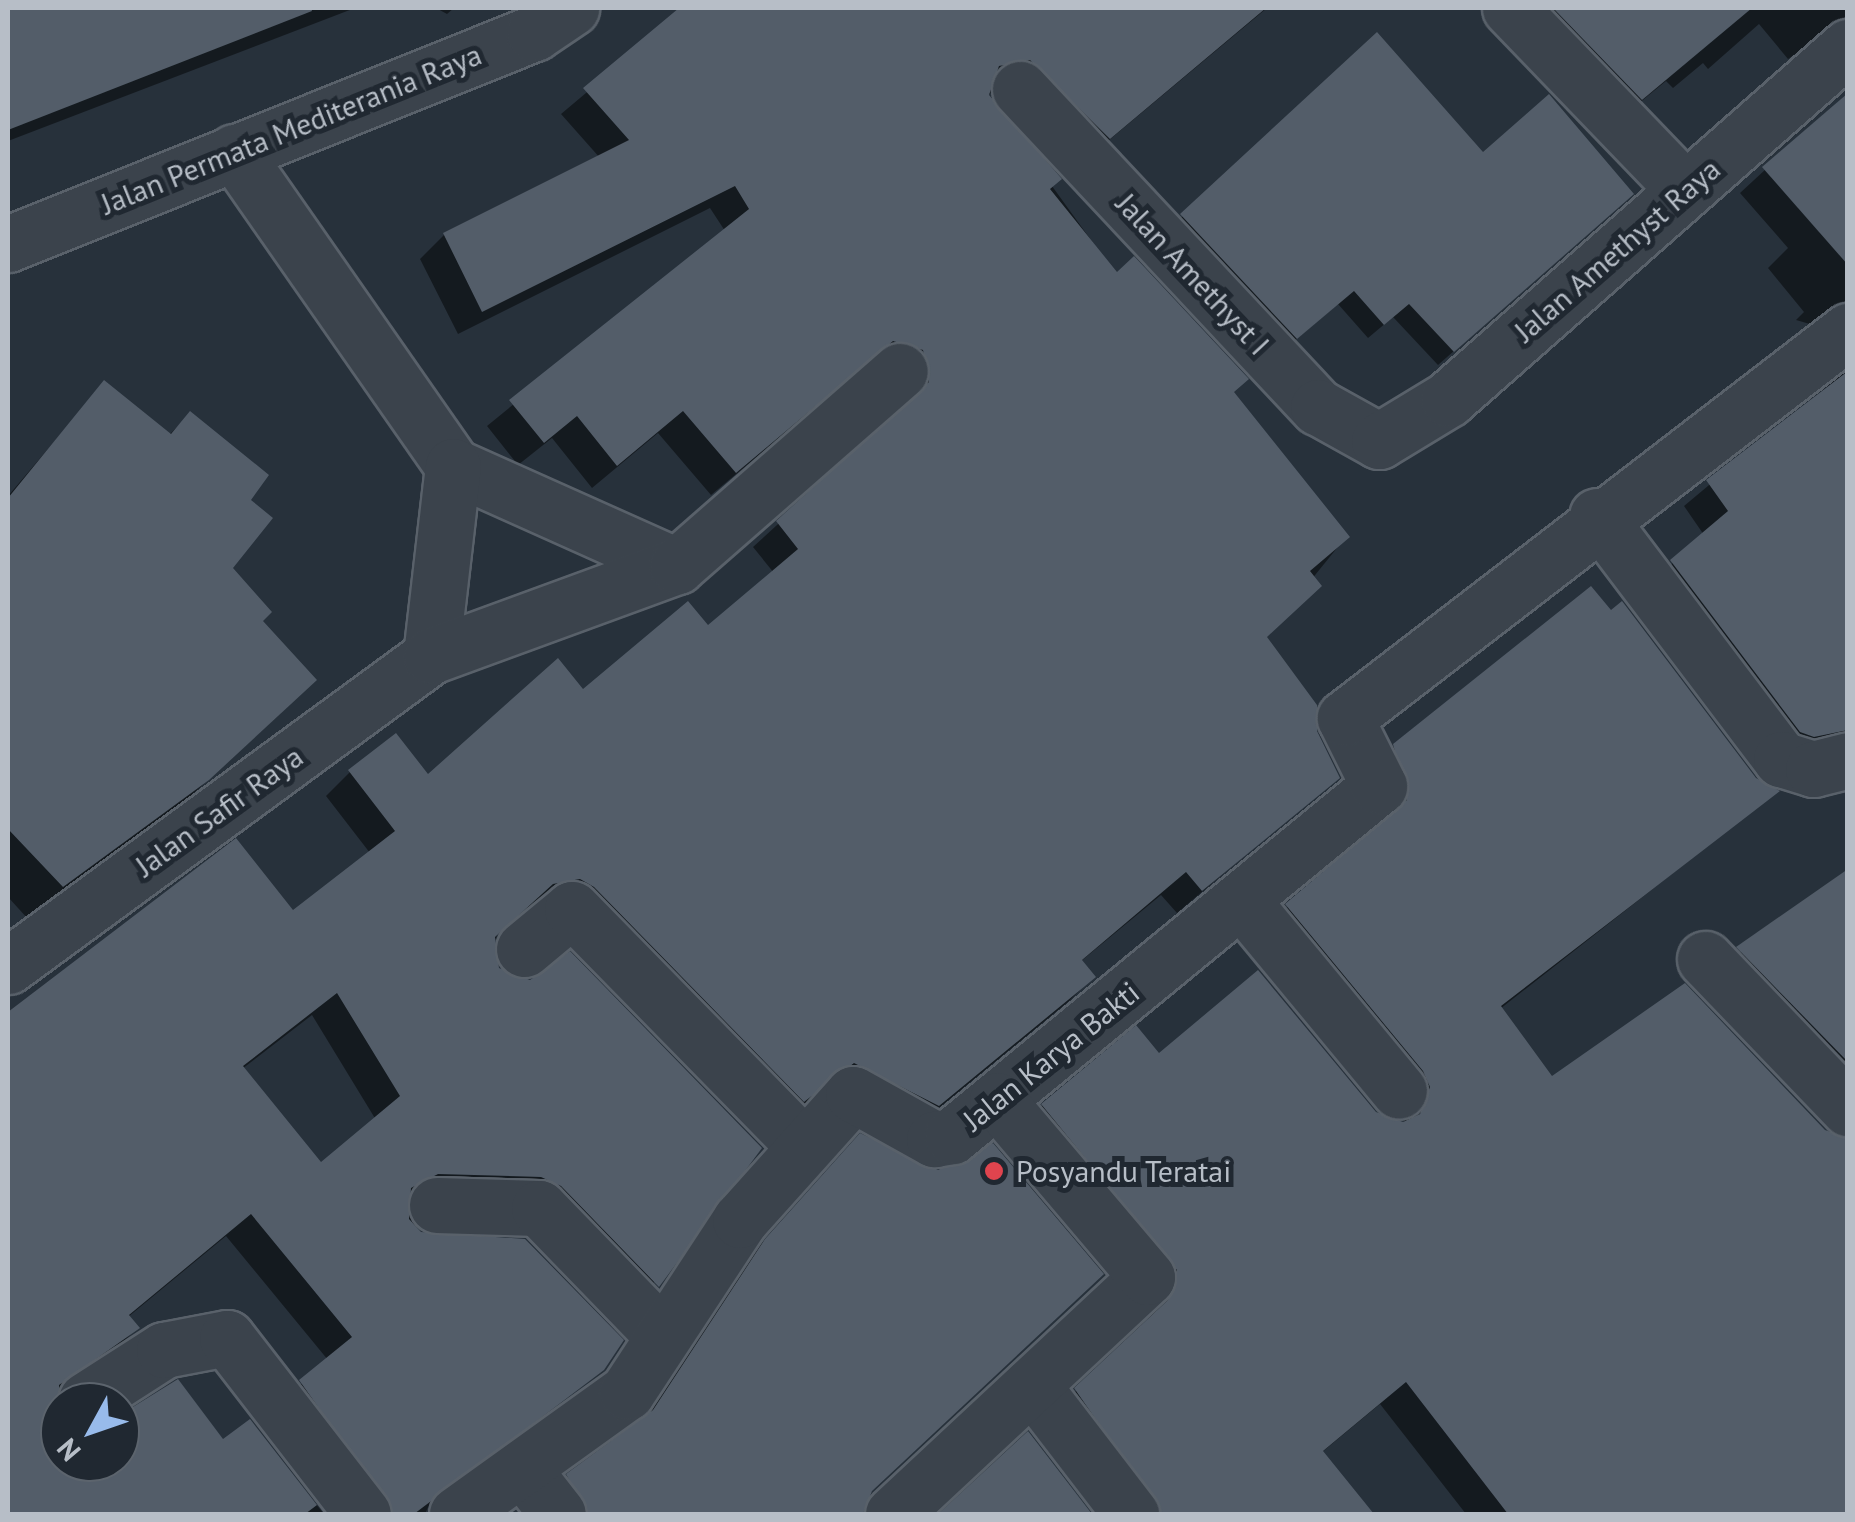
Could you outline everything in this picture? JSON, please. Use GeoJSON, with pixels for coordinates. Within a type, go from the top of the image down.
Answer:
{"type":"FeatureCollection","features":[{"type":"Feature","properties":{"kind":"street","name":"Jalan Permata Mediterania Raya"},"geometry":{"type":"LineString","coordinates":[[8,244],[534,33],[571,8]]}},
{"type":"Feature","properties":{"kind":"street"},"geometry":{"type":"LineString","coordinates":[[1510,8],[1685,190]]}},
{"type":"Feature","properties":{"kind":"street","name":"Jalan Amethyst Raya"},"geometry":{"type":"LineString","coordinates":[[1379,441],[1448,400],[1848,47]]}},
{"type":"Feature","properties":{"kind":"street","name":"Jalan Amethyst I"},"geometry":{"type":"LineString","coordinates":[[1020,89],[1318,407],[1379,441]]}},
{"type":"Feature","properties":{"kind":"street"},"geometry":{"type":"LineString","coordinates":[[234,152],[453,466],[677,566]]}},
{"type":"Feature","properties":{"kind":"street"},"geometry":{"type":"LineString","coordinates":[[1848,331],[1597,516],[1781,759],[1813,769],[1848,760]]}},
{"type":"Feature","properties":{"kind":"street","name":"Jalan Safir Raya"},"geometry":{"type":"LineString","coordinates":[[8,966],[431,656],[677,566],[900,372]]}},
{"type":"Feature","properties":{"kind":"street"},"geometry":{"type":"LineString","coordinates":[[431,656],[453,466]]}},
{"type":"Feature","properties":{"kind":"street","name":"Jalan Karya Bakti"},"geometry":{"type":"LineString","coordinates":[[457,1514],[627,1392],[662,1335],[801,1143],[860,1091],[934,1139],[997,1100],[1381,783],[1346,718],[1597,516]]}},
{"type":"Feature","properties":{"kind":"street"},"geometry":{"type":"LineString","coordinates":[[1242,901],[1400,1091]]}},
{"type":"Feature","properties":{"kind":"street"},"geometry":{"type":"LineString","coordinates":[[524,949],[572,909],[801,1143]]}},
{"type":"Feature","properties":{"kind":"street"},"geometry":{"type":"LineString","coordinates":[[1705,959],[1848,1108]]}},
{"type":"Feature","properties":{"kind":"street"},"geometry":{"type":"LineString","coordinates":[[914,1508],[1032,1385],[1147,1277],[997,1100]]}},
{"type":"Feature","properties":{"kind":"street"},"geometry":{"type":"LineString","coordinates":[[437,1205],[539,1208],[662,1335]]}},
{"type":"Feature","properties":{"kind":"street"},"geometry":{"type":"LineString","coordinates":[[114,1382],[164,1350],[227,1338],[363,1514]]}},
{"type":"Feature","properties":{"kind":"street"},"geometry":{"type":"LineString","coordinates":[[1032,1385],[1130,1514]]}},
{"type":"Feature","properties":{"kind":"street"},"geometry":{"type":"LineString","coordinates":[[522,1468],[558,1514]]}},
{"type":"Feature","properties":{"kind":"building"},"geometry":{"type":"Polygon","coordinates":[[[8,8],[311,8],[312,11],[8,130],[8,8]]]}},
{"type":"Feature","properties":{"kind":"building"},"geometry":{"type":"Polygon","coordinates":[[[679,8],[1266,8],[1110,139],[1030,60],[999,66],[989,95],[1062,179],[1050,189],[1117,272],[1134,256],[1249,379],[1234,392],[1350,537],[1310,571],[1322,586],[1267,637],[1317,705],[1317,731],[1340,778],[1202,891],[1186,872],[1082,960],[1096,977],[939,1106],[854,1063],[804,1102],[594,887],[580,879],[553,884],[495,937],[499,968],[530,980],[570,951],[762,1148],[659,1287],[561,1186],[541,1177],[438,1174],[411,1188],[409,1219],[421,1232],[525,1239],[624,1340],[604,1370],[414,1514],[394,1514],[299,1380],[352,1337],[251,1214],[129,1315],[140,1328],[63,1382],[40,1382],[40,1482],[140,1482],[140,1403],[178,1379],[223,1439],[250,1419],[317,1505],[305,1514],[8,1514],[8,1012],[236,838],[293,910],[395,831],[348,770],[396,733],[428,774],[558,658],[583,689],[688,601],[708,625],[798,549],[776,521],[929,382],[923,350],[893,341],[736,473],[683,411],[617,466],[577,416],[544,443],[509,400],[749,209],[735,186],[482,312],[443,233],[629,140],[583,88],[679,8]],[[337,993],[243,1066],[321,1162],[400,1096],[337,993]]]}},
{"type":"Feature","properties":{"kind":"building"},"geometry":{"type":"Polygon","coordinates":[[[1553,8],[1752,8],[1642,100],[1553,8]]]}},
{"type":"Feature","properties":{"kind":"building"},"geometry":{"type":"Polygon","coordinates":[[[1377,32],[1483,152],[1549,94],[1634,194],[1454,352],[1409,304],[1384,325],[1354,291],[1297,339],[1180,214],[1377,32]]]}},
{"type":"Feature","properties":{"kind":"building"},"geometry":{"type":"Polygon","coordinates":[[[1848,93],[1848,265],[1762,167],[1848,93]]]}},
{"type":"Feature","properties":{"kind":"building"},"geometry":{"type":"Polygon","coordinates":[[[1848,371],[1848,730],[1814,737],[1800,732],[1670,560],[1728,511],[1706,480],[1848,371]]]}},
{"type":"Feature","properties":{"kind":"building"},"geometry":{"type":"Polygon","coordinates":[[[104,380],[171,434],[190,411],[269,475],[251,500],[273,518],[233,568],[272,612],[263,621],[317,680],[209,780],[63,887],[8,829],[8,498],[104,380]]]}},
{"type":"Feature","properties":{"kind":"building"},"geometry":{"type":"Polygon","coordinates":[[[1591,586],[1611,610],[1622,601],[1756,778],[1780,791],[1501,1006],[1552,1076],[1685,983],[1825,1130],[1848,1138],[1848,1514],[1508,1514],[1406,1382],[1323,1451],[1374,1514],[1162,1514],[1074,1388],[1168,1300],[1177,1270],[1041,1104],[1136,1025],[1159,1053],[1258,970],[1376,1112],[1403,1122],[1420,1114],[1430,1087],[1423,1071],[1285,904],[1407,800],[1393,744],[1591,586]]]}},
{"type":"Feature","properties":{"kind":"building"},"geometry":{"type":"Polygon","coordinates":[[[1848,869],[1848,1062],[1736,947],[1848,869]]]}},
{"type":"Feature","properties":{"kind":"building"},"geometry":{"type":"Polygon","coordinates":[[[860,1133],[938,1170],[993,1143],[1104,1274],[872,1491],[863,1514],[588,1514],[566,1474],[653,1410],[765,1239],[860,1133]]]}},
{"type":"Feature","properties":{"kind":"building"},"geometry":{"type":"Polygon","coordinates":[[[1028,1431],[1092,1514],[938,1514],[1028,1431]]]}},
{"type":"Feature","properties":{"kind":"place","name":"Posyandu Teratai"},"geometry":{"type":"Point","coordinates":[994,1171]}}]}
